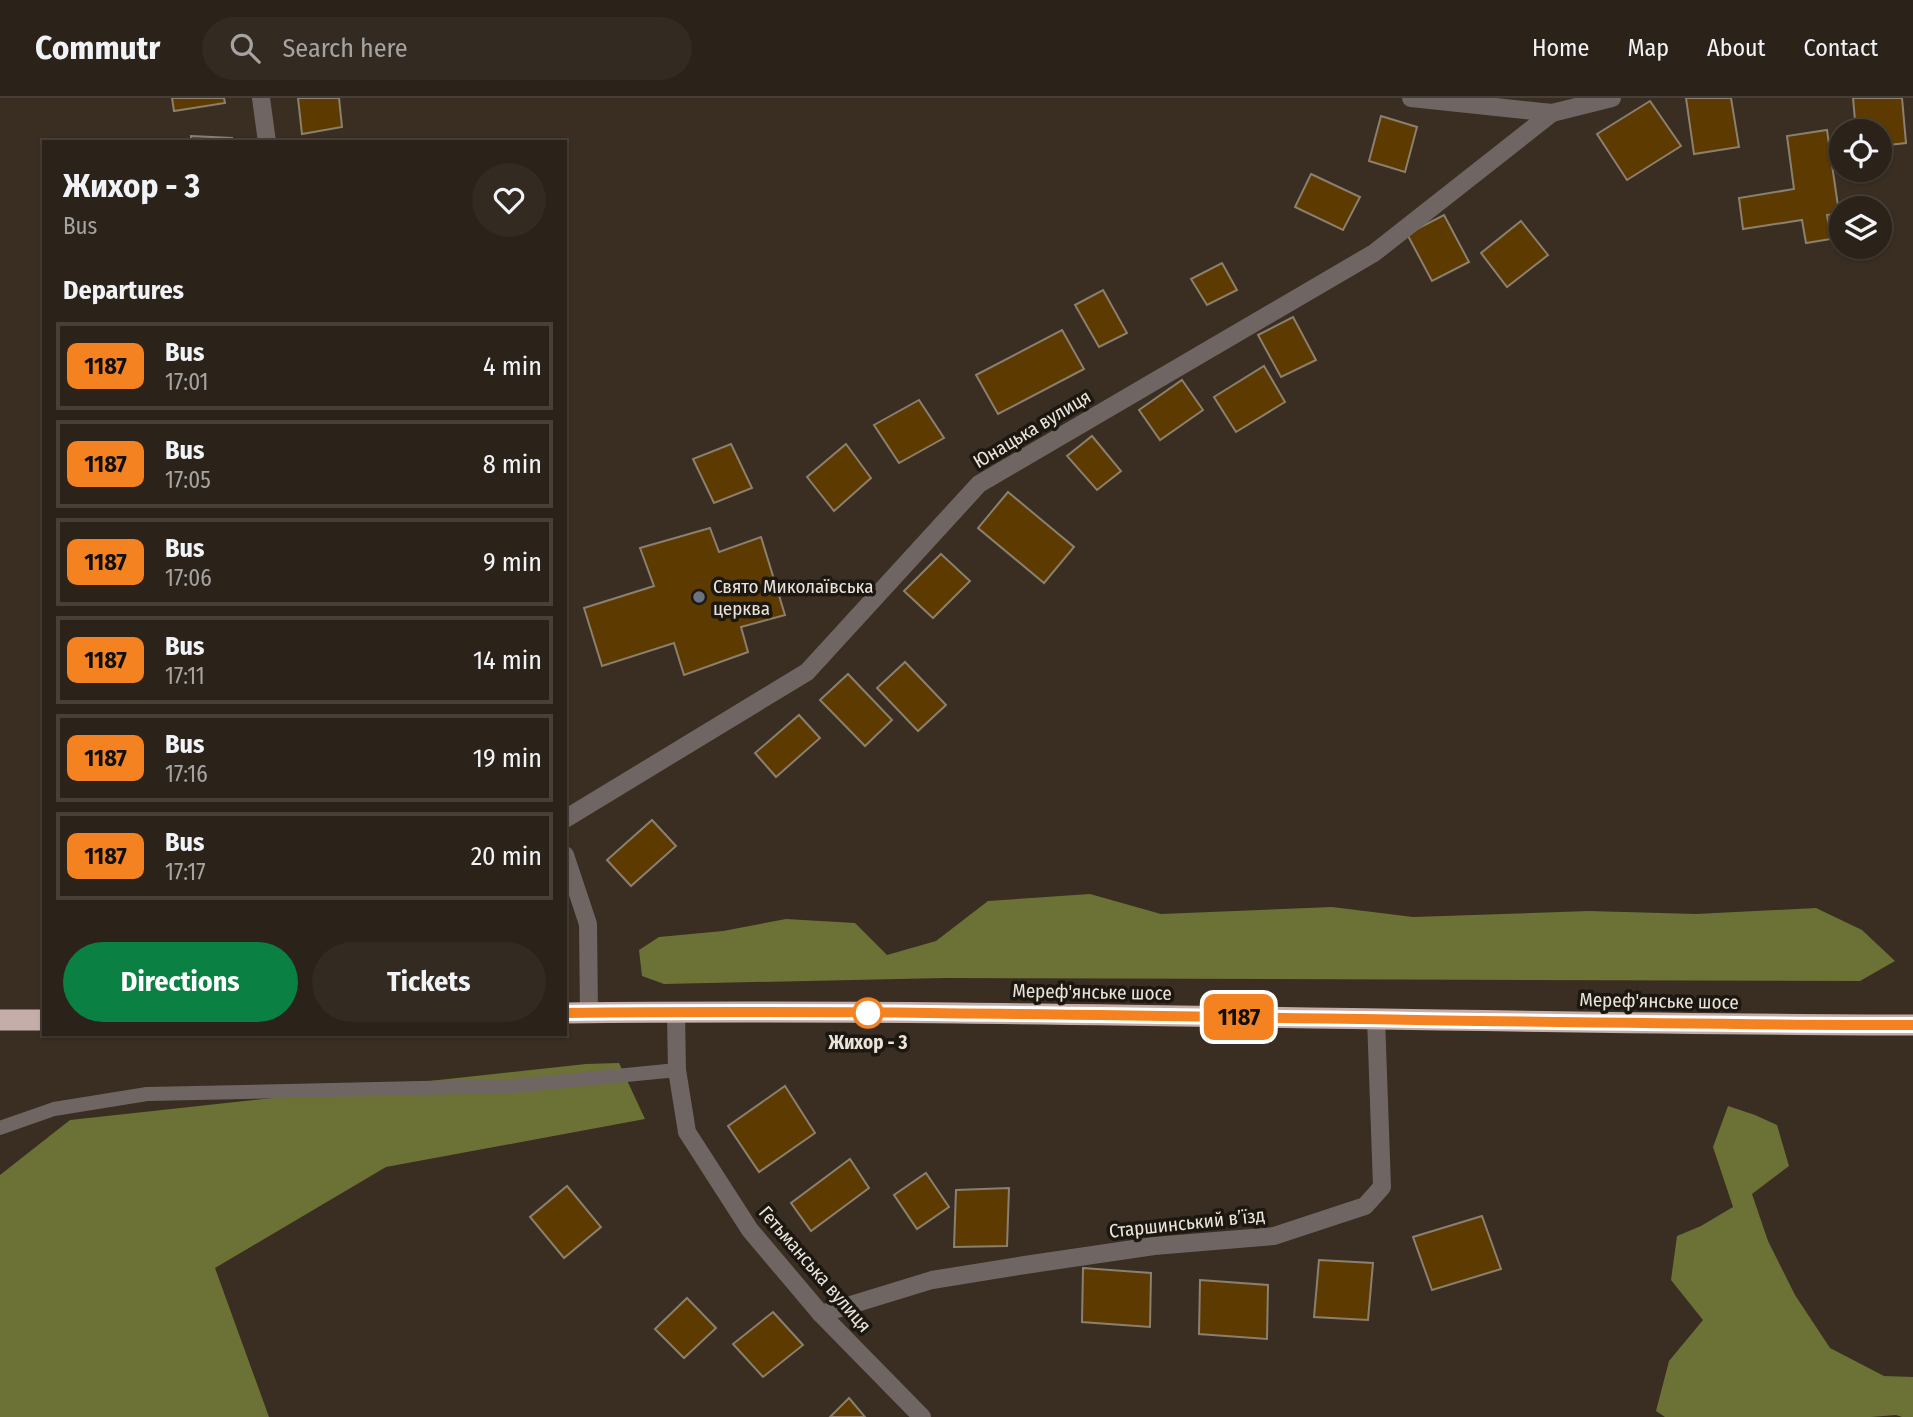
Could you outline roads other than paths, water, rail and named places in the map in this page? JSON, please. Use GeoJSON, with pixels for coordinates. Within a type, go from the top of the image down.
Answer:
{"type":"FeatureCollection","features":[{"type":"Feature","properties":{"kind":"highway","name":"Мереф'янське шосе"},"geometry":{"type":"LineString","coordinates":[[567,1013],[869,1013],[1913,1025]]}},
{"type":"Feature","properties":{"kind":"highway"},"geometry":{"type":"LineString","coordinates":[[0,1020],[42,1020]]}},
{"type":"Feature","properties":{"kind":"street"},"geometry":{"type":"LineString","coordinates":[[261,98],[267,140]]}},
{"type":"Feature","properties":{"kind":"street"},"geometry":{"type":"LineString","coordinates":[[1411,98],[1552,113],[1612,98]]}},
{"type":"Feature","properties":{"kind":"street","name":"Юнацька вулиця"},"geometry":{"type":"LineString","coordinates":[[567,818],[807,672],[979,484],[1374,253],[1552,113]]}},
{"type":"Feature","properties":{"kind":"street"},"geometry":{"type":"LineString","coordinates":[[567,861],[588,924],[589,1013]]}},
{"type":"Feature","properties":{"kind":"street","name":"Гетьманська вулиця"},"geometry":{"type":"LineString","coordinates":[[676,1013],[677,1070],[687,1132],[750,1230],[821,1314],[922,1417]]}},
{"type":"Feature","properties":{"kind":"street","name":"Старшинський в’їзд"},"geometry":{"type":"LineString","coordinates":[[821,1314],[932,1280],[1154,1246],[1274,1236],[1365,1206],[1382,1188],[1376,1018]]}},
{"type":"Feature","properties":{"kind":"lane"},"geometry":{"type":"LineString","coordinates":[[0,1128],[54,1109],[147,1094],[515,1086],[677,1070]]}},
{"type":"Feature","properties":{"kind":"place","name":"Свято Миколаївська церква"},"geometry":{"type":"Point","coordinates":[699,597]}},
{"type":"Feature","properties":{"kind":"place","name":"Жихор - 3"},"geometry":{"type":"Point","coordinates":[868,1013]}}]}
